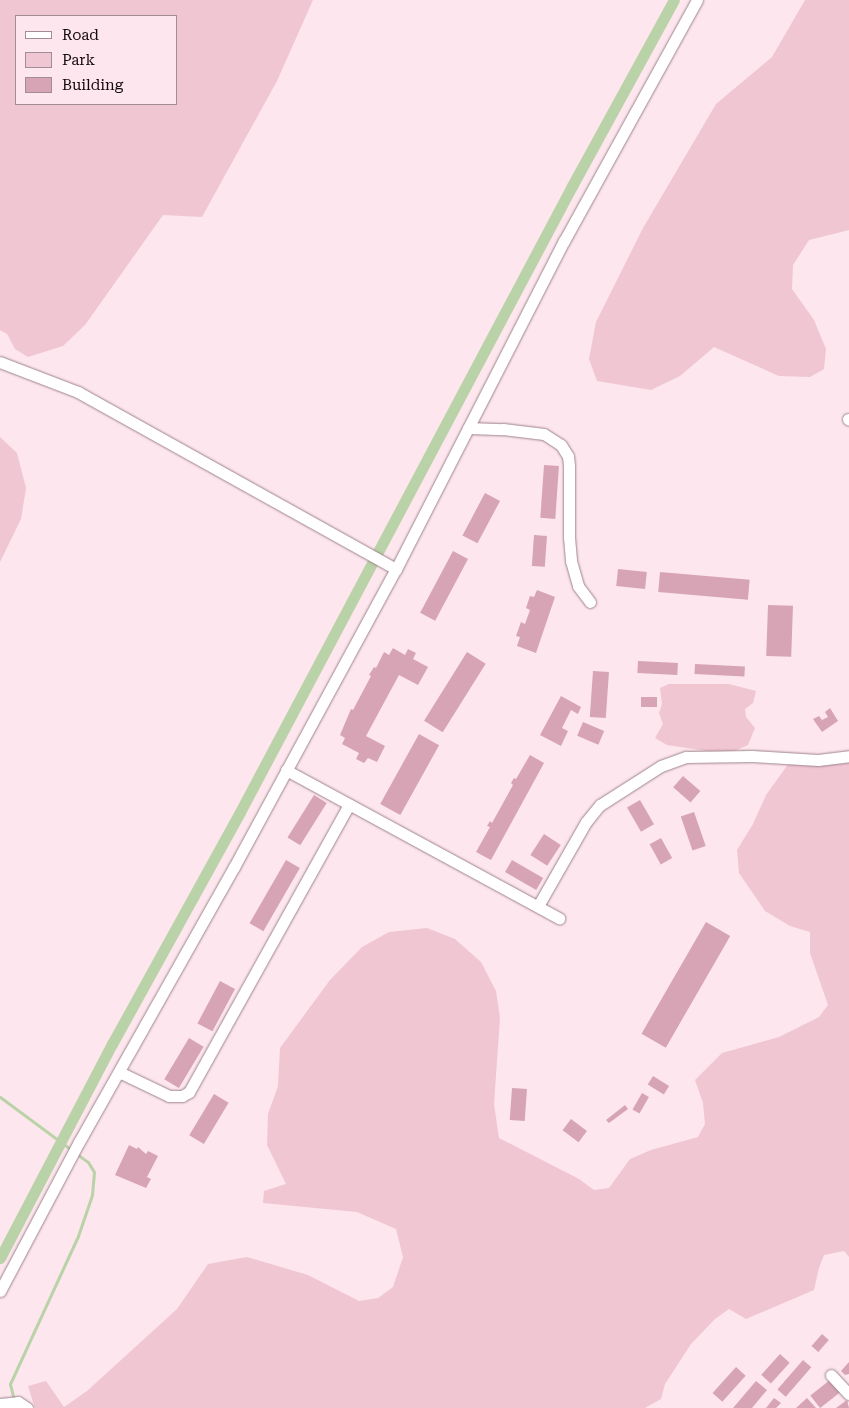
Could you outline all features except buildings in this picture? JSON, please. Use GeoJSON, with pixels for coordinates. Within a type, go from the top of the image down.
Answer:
{"type":"FeatureCollection","features":[{"type":"Feature","properties":{"kind":"street"},"geometry":{"type":"LineString","coordinates":[[0,1292],[286,770],[392,567],[468,428],[564,240],[697,0]]}},
{"type":"Feature","properties":{"kind":"street"},"geometry":{"type":"LineString","coordinates":[[0,362],[78,392],[392,567]]}},
{"type":"Feature","properties":{"kind":"street"},"geometry":{"type":"LineString","coordinates":[[468,428],[503,429],[544,434],[561,445],[568,456],[569,466],[568,537],[571,561],[578,586],[590,602]]}},
{"type":"Feature","properties":{"kind":"street"},"geometry":{"type":"LineString","coordinates":[[538,906],[586,822],[600,805],[661,766],[686,757],[752,756],[818,760],[849,756]]}},
{"type":"Feature","properties":{"kind":"street"},"geometry":{"type":"LineString","coordinates":[[286,770],[559,918]]}},
{"type":"Feature","properties":{"kind":"street"},"geometry":{"type":"LineString","coordinates":[[119,1072],[169,1096],[182,1096],[190,1092],[349,805]]}},
{"type":"Feature","properties":{"kind":"street"},"geometry":{"type":"LineString","coordinates":[[831,1375],[849,1394]]}},
{"type":"Feature","properties":{"kind":"street"},"geometry":{"type":"LineString","coordinates":[[0,1404],[18,1402],[27,1408]]}},
{"type":"Feature","properties":{"kind":"green space"},"geometry":{"type":"Polygon","coordinates":[[[0,0],[313,0],[277,81],[202,217],[163,215],[85,325],[63,346],[28,357],[15,349],[7,334],[0,330],[0,0]]]}},
{"type":"Feature","properties":{"kind":"green space"},"geometry":{"type":"Polygon","coordinates":[[[805,0],[849,0],[849,230],[809,240],[793,265],[792,289],[814,320],[826,349],[824,369],[810,377],[779,376],[714,347],[680,376],[651,390],[597,381],[589,359],[596,322],[643,228],[716,104],[772,57],[805,0]]]}},
{"type":"Feature","properties":{"kind":"green space"},"geometry":{"type":"Polygon","coordinates":[[[0,437],[17,453],[26,488],[21,519],[0,562],[0,437]]]}},
{"type":"Feature","properties":{"kind":"green space"},"geometry":{"type":"Polygon","coordinates":[[[669,684],[729,684],[756,691],[753,703],[745,709],[746,717],[755,728],[748,745],[727,754],[667,745],[655,738],[663,724],[659,713],[662,704],[660,688],[669,684]]]}},
{"type":"Feature","properties":{"kind":"green space"},"geometry":{"type":"Polygon","coordinates":[[[849,759],[849,1257],[844,1251],[824,1255],[814,1290],[746,1319],[729,1309],[715,1319],[691,1344],[665,1384],[661,1399],[645,1408],[35,1408],[28,1386],[46,1381],[64,1407],[87,1391],[177,1309],[208,1264],[247,1257],[308,1275],[359,1301],[378,1298],[393,1287],[403,1257],[396,1229],[357,1212],[263,1203],[264,1191],[286,1184],[267,1145],[268,1114],[278,1086],[280,1048],[330,980],[362,947],[389,932],[427,928],[455,939],[481,962],[496,991],[500,1018],[494,1104],[499,1138],[579,1179],[594,1190],[609,1188],[630,1159],[651,1150],[698,1137],[705,1124],[703,1103],[695,1080],[722,1053],[779,1037],[819,1017],[828,1005],[810,953],[810,932],[790,926],[765,911],[739,873],[737,850],[753,824],[766,795],[789,763],[849,759]]]}},
{"type":"Feature","properties":{"kind":"waterway"},"geometry":{"type":"LineString","coordinates":[[0,1258],[112,1044],[240,812],[572,186],[674,0]]}},
{"type":"Feature","properties":{"kind":"waterway"},"geometry":{"type":"LineString","coordinates":[[0,1097],[88,1162],[94,1172],[92,1195],[78,1236],[10,1384],[14,1400]]}}]}
